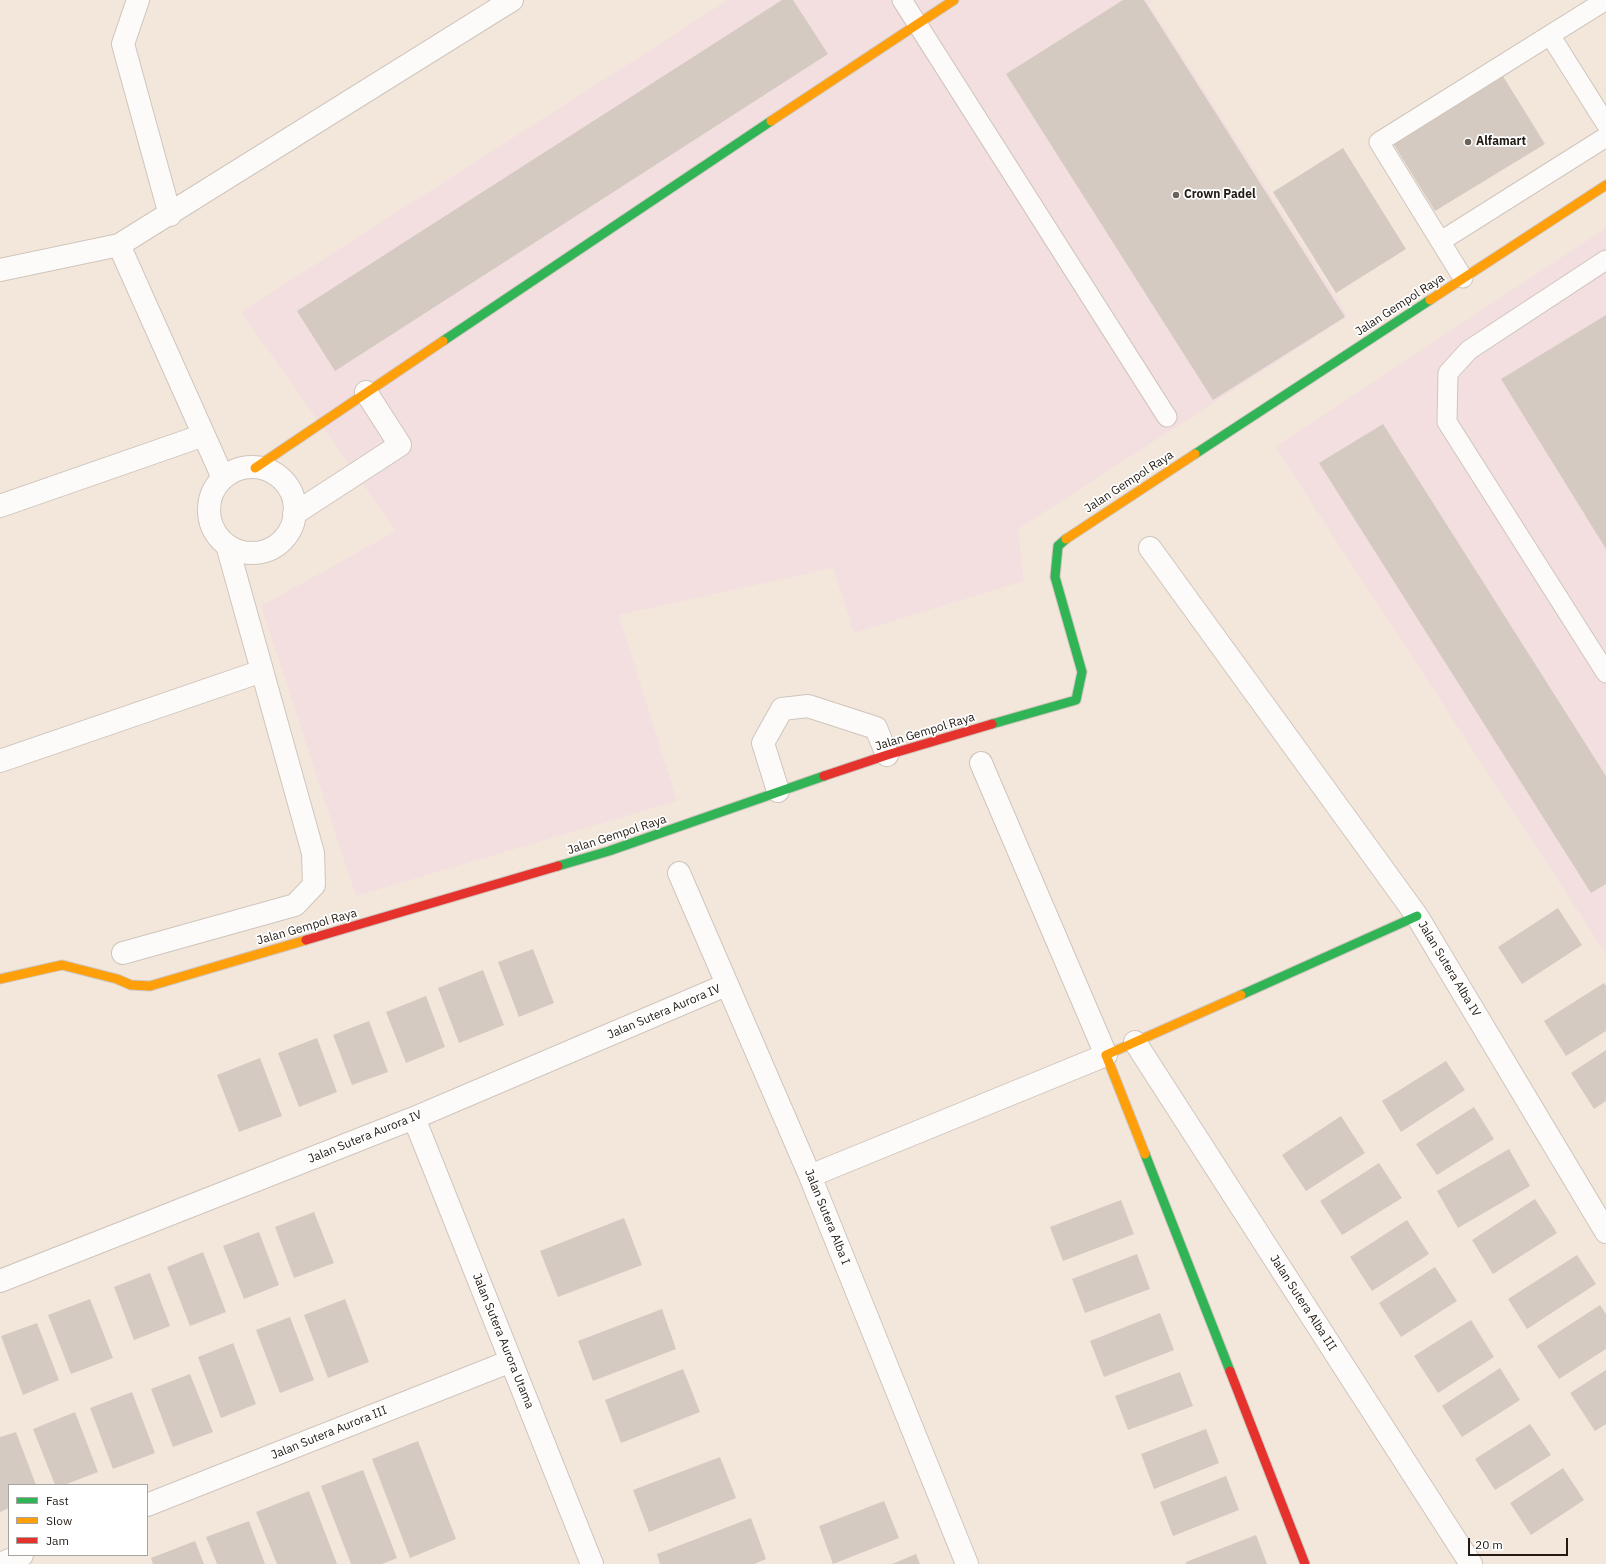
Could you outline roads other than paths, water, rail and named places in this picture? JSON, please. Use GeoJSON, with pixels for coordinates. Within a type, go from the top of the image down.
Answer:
{"type":"FeatureCollection","features":[{"type":"Feature","properties":{"kind":"street"},"geometry":{"type":"LineString","coordinates":[[138,0],[123,44],[170,214]]}},
{"type":"Feature","properties":{"kind":"street"},"geometry":{"type":"LineString","coordinates":[[0,270],[119,245],[512,0]]}},
{"type":"Feature","properties":{"kind":"street"},"geometry":{"type":"LineString","coordinates":[[255,468],[917,23],[954,0]]}},
{"type":"Feature","properties":{"kind":"street","name":"Jalan Gempol Raya"},"geometry":{"type":"LineString","coordinates":[[0,979],[62,965],[131,985],[150,986],[609,851],[778,791],[888,756],[1076,700],[1082,672],[1055,577],[1058,546],[1068,536],[1606,185]]}},
{"type":"Feature","properties":{"kind":"street"},"geometry":{"type":"LineString","coordinates":[[119,245],[223,478]]}},
{"type":"Feature","properties":{"kind":"street"},"geometry":{"type":"LineString","coordinates":[[294,514],[400,445],[366,392]]}},
{"type":"Feature","properties":{"kind":"street"},"geometry":{"type":"LineString","coordinates":[[0,506],[204,435]]}},
{"type":"Feature","properties":{"kind":"street"},"geometry":{"type":"LineString","coordinates":[[244,468],[255,468],[271,472],[284,482],[292,497],[294,514],[287,534],[279,543],[259,552],[248,553],[237,550],[218,538],[209,518],[211,496],[223,478],[244,468]]}},
{"type":"Feature","properties":{"kind":"street"},"geometry":{"type":"LineString","coordinates":[[123,953],[295,905],[314,885],[314,853],[227,545]]}},
{"type":"Feature","properties":{"kind":"street"},"geometry":{"type":"LineString","coordinates":[[1150,548],[1417,916]]}},
{"type":"Feature","properties":{"kind":"street"},"geometry":{"type":"LineString","coordinates":[[0,761],[262,671]]}},
{"type":"Feature","properties":{"kind":"street"},"geometry":{"type":"LineString","coordinates":[[778,791],[764,743],[782,709],[808,706],[876,728],[888,756]]}},
{"type":"Feature","properties":{"kind":"street"},"geometry":{"type":"LineString","coordinates":[[981,763],[1106,1055],[1305,1564]]}},
{"type":"Feature","properties":{"kind":"street","name":"Jalan Sutera Alba I"},"geometry":{"type":"LineString","coordinates":[[679,873],[726,986],[810,1176],[967,1564]]}},
{"type":"Feature","properties":{"kind":"street","name":"Jalan Sutera Alba IV"},"geometry":{"type":"LineString","coordinates":[[1106,1055],[1417,916],[1606,1232]]}},
{"type":"Feature","properties":{"kind":"street","name":"Jalan Sutera Aurora IV"},"geometry":{"type":"LineString","coordinates":[[0,1281],[414,1118],[726,986]]}},
{"type":"Feature","properties":{"kind":"street","name":"Jalan Sutera Alba III"},"geometry":{"type":"LineString","coordinates":[[1135,1042],[1471,1564]]}},
{"type":"Feature","properties":{"kind":"street"},"geometry":{"type":"LineString","coordinates":[[810,1176],[1106,1055]]}},
{"type":"Feature","properties":{"kind":"street","name":"Jalan Sutera Aurora Utama"},"geometry":{"type":"LineString","coordinates":[[414,1118],[592,1564]]}},
{"type":"Feature","properties":{"kind":"street","name":"Jalan Sutera Aurora III"},"geometry":{"type":"LineString","coordinates":[[148,1506],[511,1361]]}},
{"type":"Feature","properties":{"kind":"street"},"geometry":{"type":"LineString","coordinates":[[0,1564],[20,1556]]}},
{"type":"Feature","properties":{"kind":"lane"},"geometry":{"type":"LineString","coordinates":[[902,0],[1167,417]]}},
{"type":"Feature","properties":{"kind":"lane"},"geometry":{"type":"LineString","coordinates":[[1463,278],[1379,142],[1606,0]]}},
{"type":"Feature","properties":{"kind":"lane"},"geometry":{"type":"LineString","coordinates":[[1550,35],[1606,124]]}},
{"type":"Feature","properties":{"kind":"lane"},"geometry":{"type":"LineString","coordinates":[[1440,241],[1606,137]]}},
{"type":"Feature","properties":{"kind":"lane"},"geometry":{"type":"LineString","coordinates":[[1606,260],[1469,350],[1448,373],[1447,422],[1606,673]]}},
{"type":"Feature","properties":{"kind":"place","name":"Alfamart"},"geometry":{"type":"Point","coordinates":[1468,142]}},
{"type":"Feature","properties":{"kind":"place","name":"Crown Padel"},"geometry":{"type":"Point","coordinates":[1176,195]}}]}
